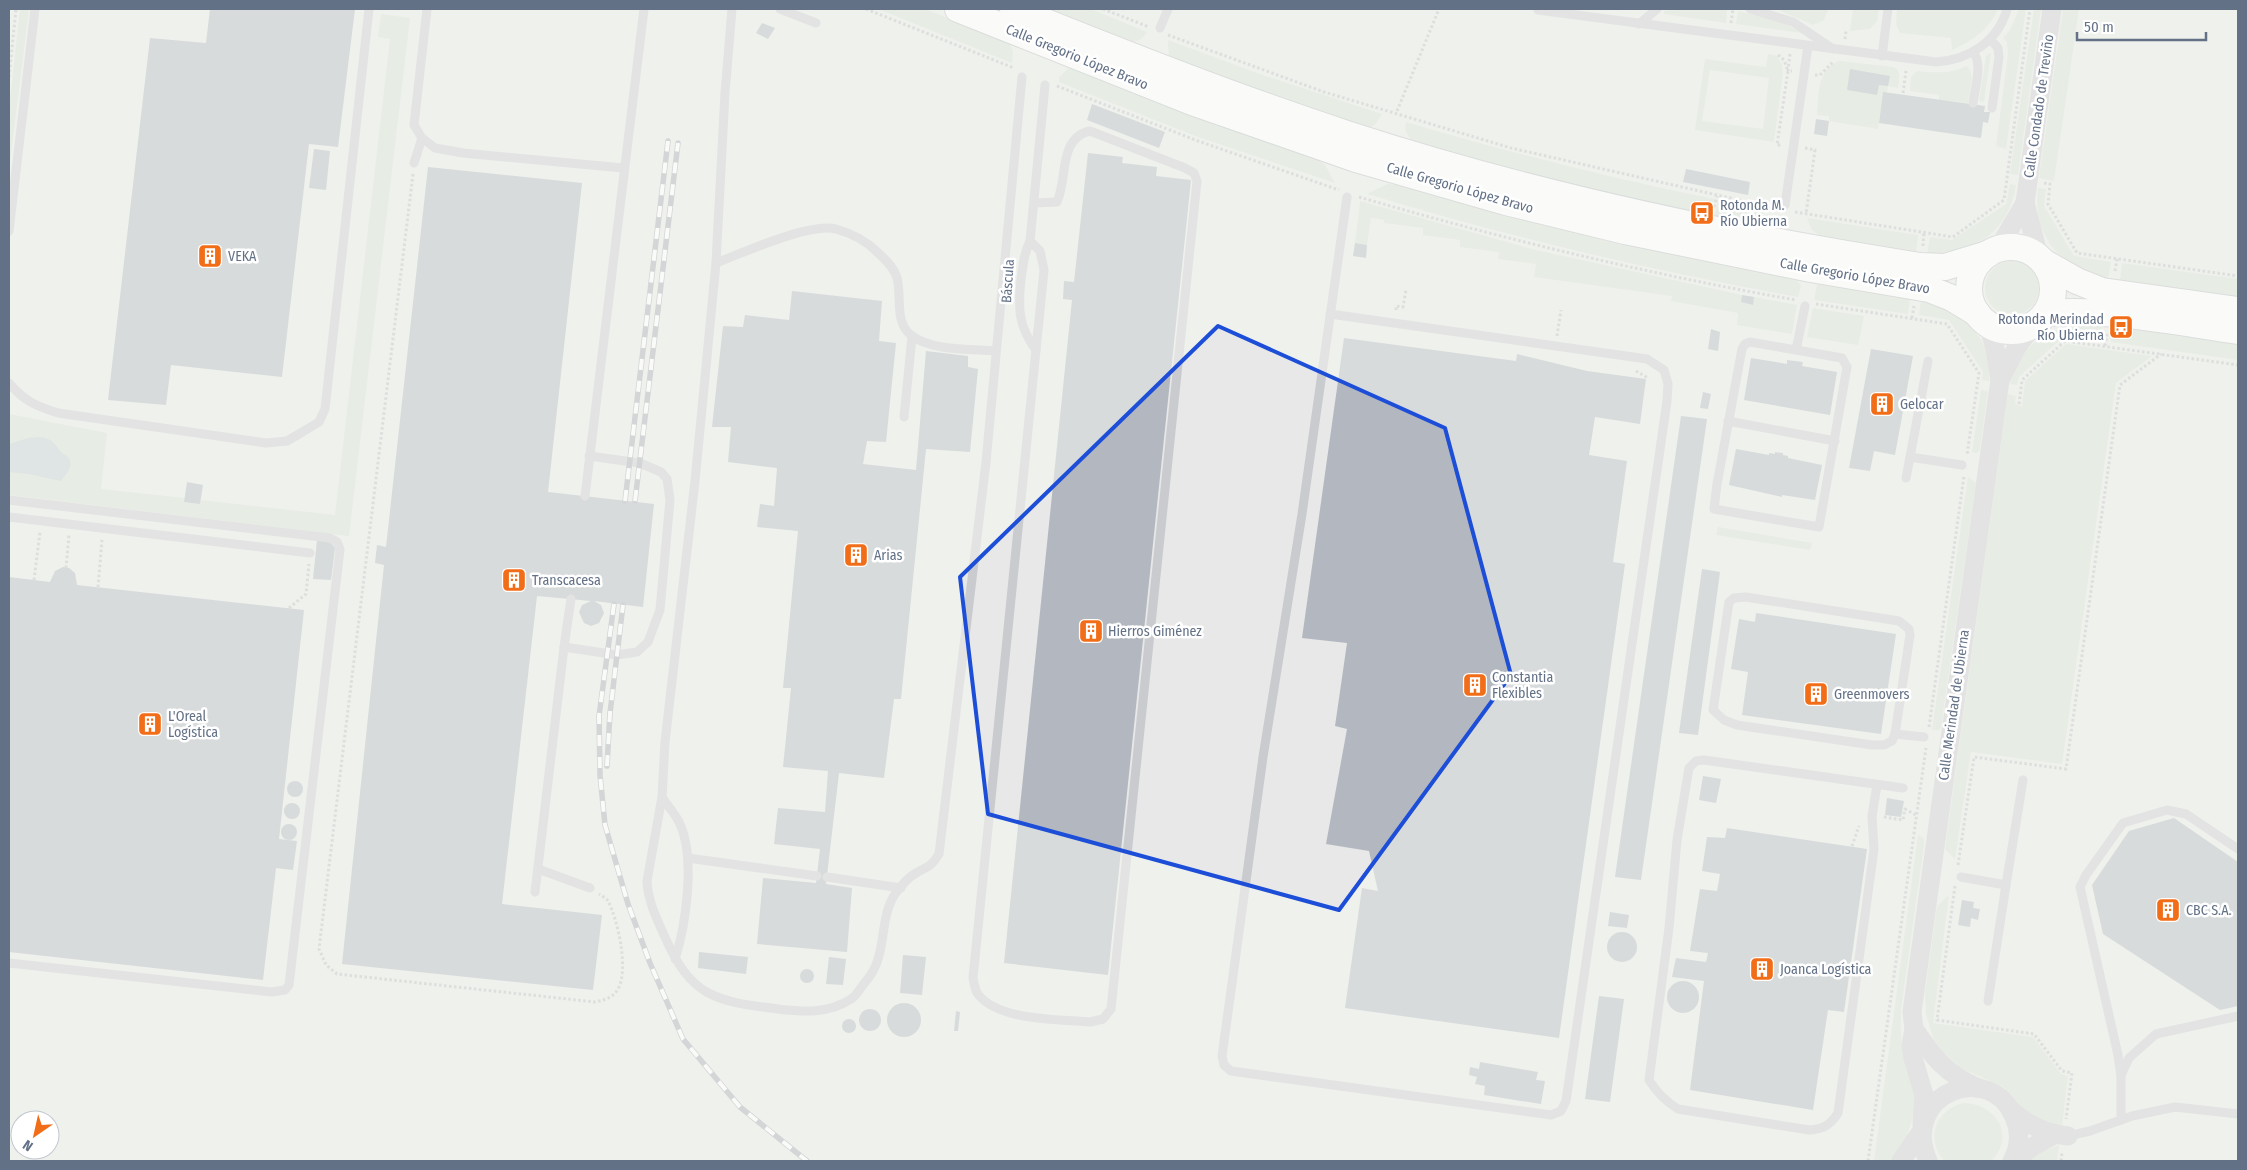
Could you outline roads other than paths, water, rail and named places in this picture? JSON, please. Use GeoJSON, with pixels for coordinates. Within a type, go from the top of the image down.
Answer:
{"type":"FeatureCollection","features":[{"type":"Feature","properties":{"kind":"main road","name":"Calle Gregorio López Bravo"},"geometry":{"type":"LineString","coordinates":[[958,9],[1192,102],[1356,159],[1506,202],[1616,229],[1811,269],[1929,289],[1952,298],[1982,318]]}},
{"type":"Feature","properties":{"kind":"main road","name":"Calle Gregorio López Bravo"},"geometry":{"type":"LineString","coordinates":[[1013,9],[1171,72],[1347,134],[1565,196],[1715,231],[1920,266],[1945,266],[1993,251]]}},
{"type":"Feature","properties":{"kind":"main road"},"geometry":{"type":"LineString","coordinates":[[2042,260],[2050,272],[2054,289],[2053,297],[2040,318],[2027,328],[2012,331],[1996,328],[1982,318],[1970,297],[1970,282],[1976,266],[1993,251],[2019,248],[2042,260],[2077,281],[2102,291],[2238,310]]}},
{"type":"Feature","properties":{"kind":"main road"},"geometry":{"type":"LineString","coordinates":[[2040,318],[2065,311],[2116,314],[2238,331]]}},
{"type":"Feature","properties":{"kind":"street","name":"Calle Condado de Treviño"},"geometry":{"type":"LineString","coordinates":[[2042,260],[2025,203],[2052,9]]}},
{"type":"Feature","properties":{"kind":"street","name":"Calle Condado de Treviño"},"geometry":{"type":"LineString","coordinates":[[1993,251],[2025,203]]}},
{"type":"Feature","properties":{"kind":"street","name":"Calle Merindad de Ubierna"},"geometry":{"type":"LineString","coordinates":[[1928,1161],[1922,1148],[1924,1095],[1913,1058],[1914,1030],[1912,1012],[2000,380],[1995,349],[1982,318]]}},
{"type":"Feature","properties":{"kind":"street","name":"Calle Merindad de Ubierna"},"geometry":{"type":"LineString","coordinates":[[2000,380],[2018,347],[2040,318]]}},
{"type":"Feature","properties":{"kind":"street"},"geometry":{"type":"LineString","coordinates":[[1914,1030],[1937,1061],[1963,1081],[1998,1096],[2012,1111],[2031,1124],[2062,1135]]}},
{"type":"Feature","properties":{"kind":"street"},"geometry":{"type":"LineString","coordinates":[[1901,1161],[1922,1128],[1928,1111],[1937,1100],[1949,1092],[1964,1088],[1978,1088]]}},
{"type":"Feature","properties":{"kind":"street"},"geometry":{"type":"LineString","coordinates":[[2012,1111],[2018,1124],[2019,1138],[2014,1161]]}},
{"type":"Feature","properties":{"kind":"street"},"geometry":{"type":"LineString","coordinates":[[2014,1161],[2032,1147],[2062,1135]]}},
{"type":"Feature","properties":{"kind":"lane"},"geometry":{"type":"LineString","coordinates":[[9,231],[35,9]]}},
{"type":"Feature","properties":{"kind":"lane"},"geometry":{"type":"LineString","coordinates":[[9,383],[17,394],[34,405],[58,413],[266,443],[287,441],[319,422],[325,408],[369,9]]}},
{"type":"Feature","properties":{"kind":"lane"},"geometry":{"type":"LineString","coordinates":[[427,9],[414,125],[422,138],[436,148],[623,168]]}},
{"type":"Feature","properties":{"kind":"lane"},"geometry":{"type":"LineString","coordinates":[[585,496],[642,9]]}},
{"type":"Feature","properties":{"kind":"lane"},"geometry":{"type":"LineString","coordinates":[[732,9],[725,93],[716,263],[695,481],[665,742],[662,797],[649,868],[648,894],[652,909],[675,959],[696,987],[710,996],[733,1004],[807,1013],[832,1009],[852,999],[868,979],[878,961],[886,912],[900,888],[915,873],[932,866],[939,854],[942,844],[986,462],[1022,77]]}},
{"type":"Feature","properties":{"kind":"lane"},"geometry":{"type":"LineString","coordinates":[[780,9],[816,23]]}},
{"type":"Feature","properties":{"kind":"lane"},"geometry":{"type":"LineString","coordinates":[[1159,30],[1168,9]]}},
{"type":"Feature","properties":{"kind":"lane"},"geometry":{"type":"LineString","coordinates":[[1639,24],[1658,9]]}},
{"type":"Feature","properties":{"kind":"lane"},"geometry":{"type":"LineString","coordinates":[[1750,9],[1792,22],[1836,50]]}},
{"type":"Feature","properties":{"kind":"lane"},"geometry":{"type":"LineString","coordinates":[[1882,56],[1888,9]]}},
{"type":"Feature","properties":{"kind":"lane"},"geometry":{"type":"LineString","coordinates":[[1538,10],[1907,60],[1936,62],[1953,61],[1973,52],[1990,39],[2005,17],[2007,9]]}},
{"type":"Feature","properties":{"kind":"lane"},"geometry":{"type":"LineString","coordinates":[[1990,39],[1998,48],[1999,57],[1992,108]]}},
{"type":"Feature","properties":{"kind":"lane"},"geometry":{"type":"LineString","coordinates":[[1788,208],[1808,46]]}},
{"type":"Feature","properties":{"kind":"lane"},"geometry":{"type":"LineString","coordinates":[[1973,52],[1978,65],[1973,103]]}},
{"type":"Feature","properties":{"kind":"lane","name":"Báscula"},"geometry":{"type":"LineString","coordinates":[[1036,350],[1026,337],[1019,305],[1024,253],[1030,241],[1045,86]]}},
{"type":"Feature","properties":{"kind":"lane"},"geometry":{"type":"LineString","coordinates":[[1030,241],[1040,251],[1044,270],[973,978],[976,991],[986,1002],[1006,1013],[1090,1022],[1103,1019],[1111,1010],[1197,181],[1194,173],[1185,168],[1090,131],[1082,132],[1070,144],[1067,152],[1062,192],[1057,202],[1034,203]]}},
{"type":"Feature","properties":{"kind":"lane"},"geometry":{"type":"LineString","coordinates":[[414,163],[422,138]]}},
{"type":"Feature","properties":{"kind":"lane"},"geometry":{"type":"LineString","coordinates":[[1330,314],[1647,359],[1664,370],[1668,384],[1566,1102],[1561,1111],[1551,1116],[1231,1071],[1224,1065],[1222,1056],[1261,767],[1302,514],[1330,314],[1347,197]]}},
{"type":"Feature","properties":{"kind":"lane"},"geometry":{"type":"LineString","coordinates":[[716,263],[785,236],[803,231],[835,229],[871,246],[887,261],[897,277],[901,322],[912,337],[933,345],[996,351]]}},
{"type":"Feature","properties":{"kind":"lane"},"geometry":{"type":"LineString","coordinates":[[1796,350],[1804,306]]}},
{"type":"Feature","properties":{"kind":"lane"},"geometry":{"type":"LineString","coordinates":[[904,417],[912,337]]}},
{"type":"Feature","properties":{"kind":"lane"},"geometry":{"type":"LineString","coordinates":[[1750,342],[1796,350],[1842,358],[1848,367],[1819,527],[1714,509],[1728,421],[1744,344],[1750,342]]}},
{"type":"Feature","properties":{"kind":"lane"},"geometry":{"type":"LineString","coordinates":[[1906,478],[1928,361]]}},
{"type":"Feature","properties":{"kind":"lane"},"geometry":{"type":"LineString","coordinates":[[1728,421],[1834,441]]}},
{"type":"Feature","properties":{"kind":"lane"},"geometry":{"type":"LineString","coordinates":[[564,646],[617,654],[637,652],[648,642],[660,610],[670,500],[667,479],[661,472],[640,463],[589,456]]}},
{"type":"Feature","properties":{"kind":"lane"},"geometry":{"type":"LineString","coordinates":[[1910,456],[1962,465]]}},
{"type":"Feature","properties":{"kind":"lane"},"geometry":{"type":"LineString","coordinates":[[9,500],[330,538],[337,542],[340,549],[288,985],[285,990],[272,992],[9,963]]}},
{"type":"Feature","properties":{"kind":"lane"},"geometry":{"type":"LineString","coordinates":[[9,517],[310,553]]}},
{"type":"Feature","properties":{"kind":"lane"},"geometry":{"type":"LineString","coordinates":[[1746,597],[1899,621],[1905,625],[1909,629],[1910,634],[1895,734],[1892,741],[1884,745],[1872,745],[1737,725],[1724,720],[1713,710],[1729,602],[1734,598],[1746,597]]}},
{"type":"Feature","properties":{"kind":"lane"},"geometry":{"type":"LineString","coordinates":[[535,892],[570,599]]}},
{"type":"Feature","properties":{"kind":"lane"},"geometry":{"type":"LineString","coordinates":[[1895,734],[1925,742]]}},
{"type":"Feature","properties":{"kind":"lane"},"geometry":{"type":"LineString","coordinates":[[1877,785],[1872,816],[1874,849],[1860,958],[1838,1113],[1832,1123],[1822,1129],[1809,1130],[1678,1109],[1668,1103],[1657,1094],[1648,1080],[1669,928],[1676,840],[1689,768],[1696,761],[1704,760],[1903,788]]}},
{"type":"Feature","properties":{"kind":"lane"},"geometry":{"type":"LineString","coordinates":[[1988,1001],[2023,780]]}},
{"type":"Feature","properties":{"kind":"lane"},"geometry":{"type":"LineString","coordinates":[[662,797],[680,823],[688,858],[682,940],[675,959]]}},
{"type":"Feature","properties":{"kind":"lane"},"geometry":{"type":"LineString","coordinates":[[2121,1120],[2121,1076],[2118,1055],[2080,887],[2086,875],[2124,823],[2167,810],[2186,814],[2238,847]]}},
{"type":"Feature","properties":{"kind":"lane"},"geometry":{"type":"LineString","coordinates":[[688,858],[817,876]]}},
{"type":"Feature","properties":{"kind":"lane"},"geometry":{"type":"LineString","coordinates":[[538,869],[590,888]]}},
{"type":"Feature","properties":{"kind":"lane"},"geometry":{"type":"LineString","coordinates":[[827,877],[900,888]]}},
{"type":"Feature","properties":{"kind":"lane"},"geometry":{"type":"LineString","coordinates":[[1958,877],[2006,884]]}},
{"type":"Feature","properties":{"kind":"lane"},"geometry":{"type":"LineString","coordinates":[[2121,1076],[2129,1058],[2156,1034],[2238,1016]]}},
{"type":"Feature","properties":{"kind":"lane"},"geometry":{"type":"LineString","coordinates":[[2062,1135],[2090,1131],[2121,1120],[2175,1107],[2238,1114]]}},
{"type":"Feature","properties":{"kind":"railway"},"geometry":{"type":"LineString","coordinates":[[625,501],[668,141]]}},
{"type":"Feature","properties":{"kind":"railway"},"geometry":{"type":"LineString","coordinates":[[635,501],[678,143]]}},
{"type":"Feature","properties":{"kind":"railway"},"geometry":{"type":"LineString","coordinates":[[614,604],[599,716],[600,775],[605,825],[628,904],[650,963],[683,1039],[740,1107],[807,1161]]}},
{"type":"Feature","properties":{"kind":"railway"},"geometry":{"type":"LineString","coordinates":[[607,766],[610,713],[623,605]]}},
{"type":"Feature","properties":{"kind":"place","name":"Rotonda M. Río Ubierna"},"geometry":{"type":"Point","coordinates":[1702,213]}},
{"type":"Feature","properties":{"kind":"place","name":"VEKA"},"geometry":{"type":"Point","coordinates":[210,256]}},
{"type":"Feature","properties":{"kind":"place","name":"Rotonda Merindad Río Ubierna"},"geometry":{"type":"Point","coordinates":[2121,327]}},
{"type":"Feature","properties":{"kind":"place","name":"Gelocar"},"geometry":{"type":"Point","coordinates":[1882,404]}},
{"type":"Feature","properties":{"kind":"place","name":"Arias"},"geometry":{"type":"Point","coordinates":[856,555]}},
{"type":"Feature","properties":{"kind":"place","name":"Transcacesa"},"geometry":{"type":"Point","coordinates":[514,580]}},
{"type":"Feature","properties":{"kind":"place","name":"Hierros Giménez"},"geometry":{"type":"Point","coordinates":[1091,631]}},
{"type":"Feature","properties":{"kind":"place","name":"Constantia Flexibles"},"geometry":{"type":"Point","coordinates":[1475,685]}},
{"type":"Feature","properties":{"kind":"place","name":"Greenmovers"},"geometry":{"type":"Point","coordinates":[1816,694]}},
{"type":"Feature","properties":{"kind":"place","name":"L'Oreal Logística"},"geometry":{"type":"Point","coordinates":[150,724]}},
{"type":"Feature","properties":{"kind":"place","name":"CBC S.A."},"geometry":{"type":"Point","coordinates":[2168,910]}},
{"type":"Feature","properties":{"kind":"place","name":"Joanca Logística"},"geometry":{"type":"Point","coordinates":[1762,969]}}]}
